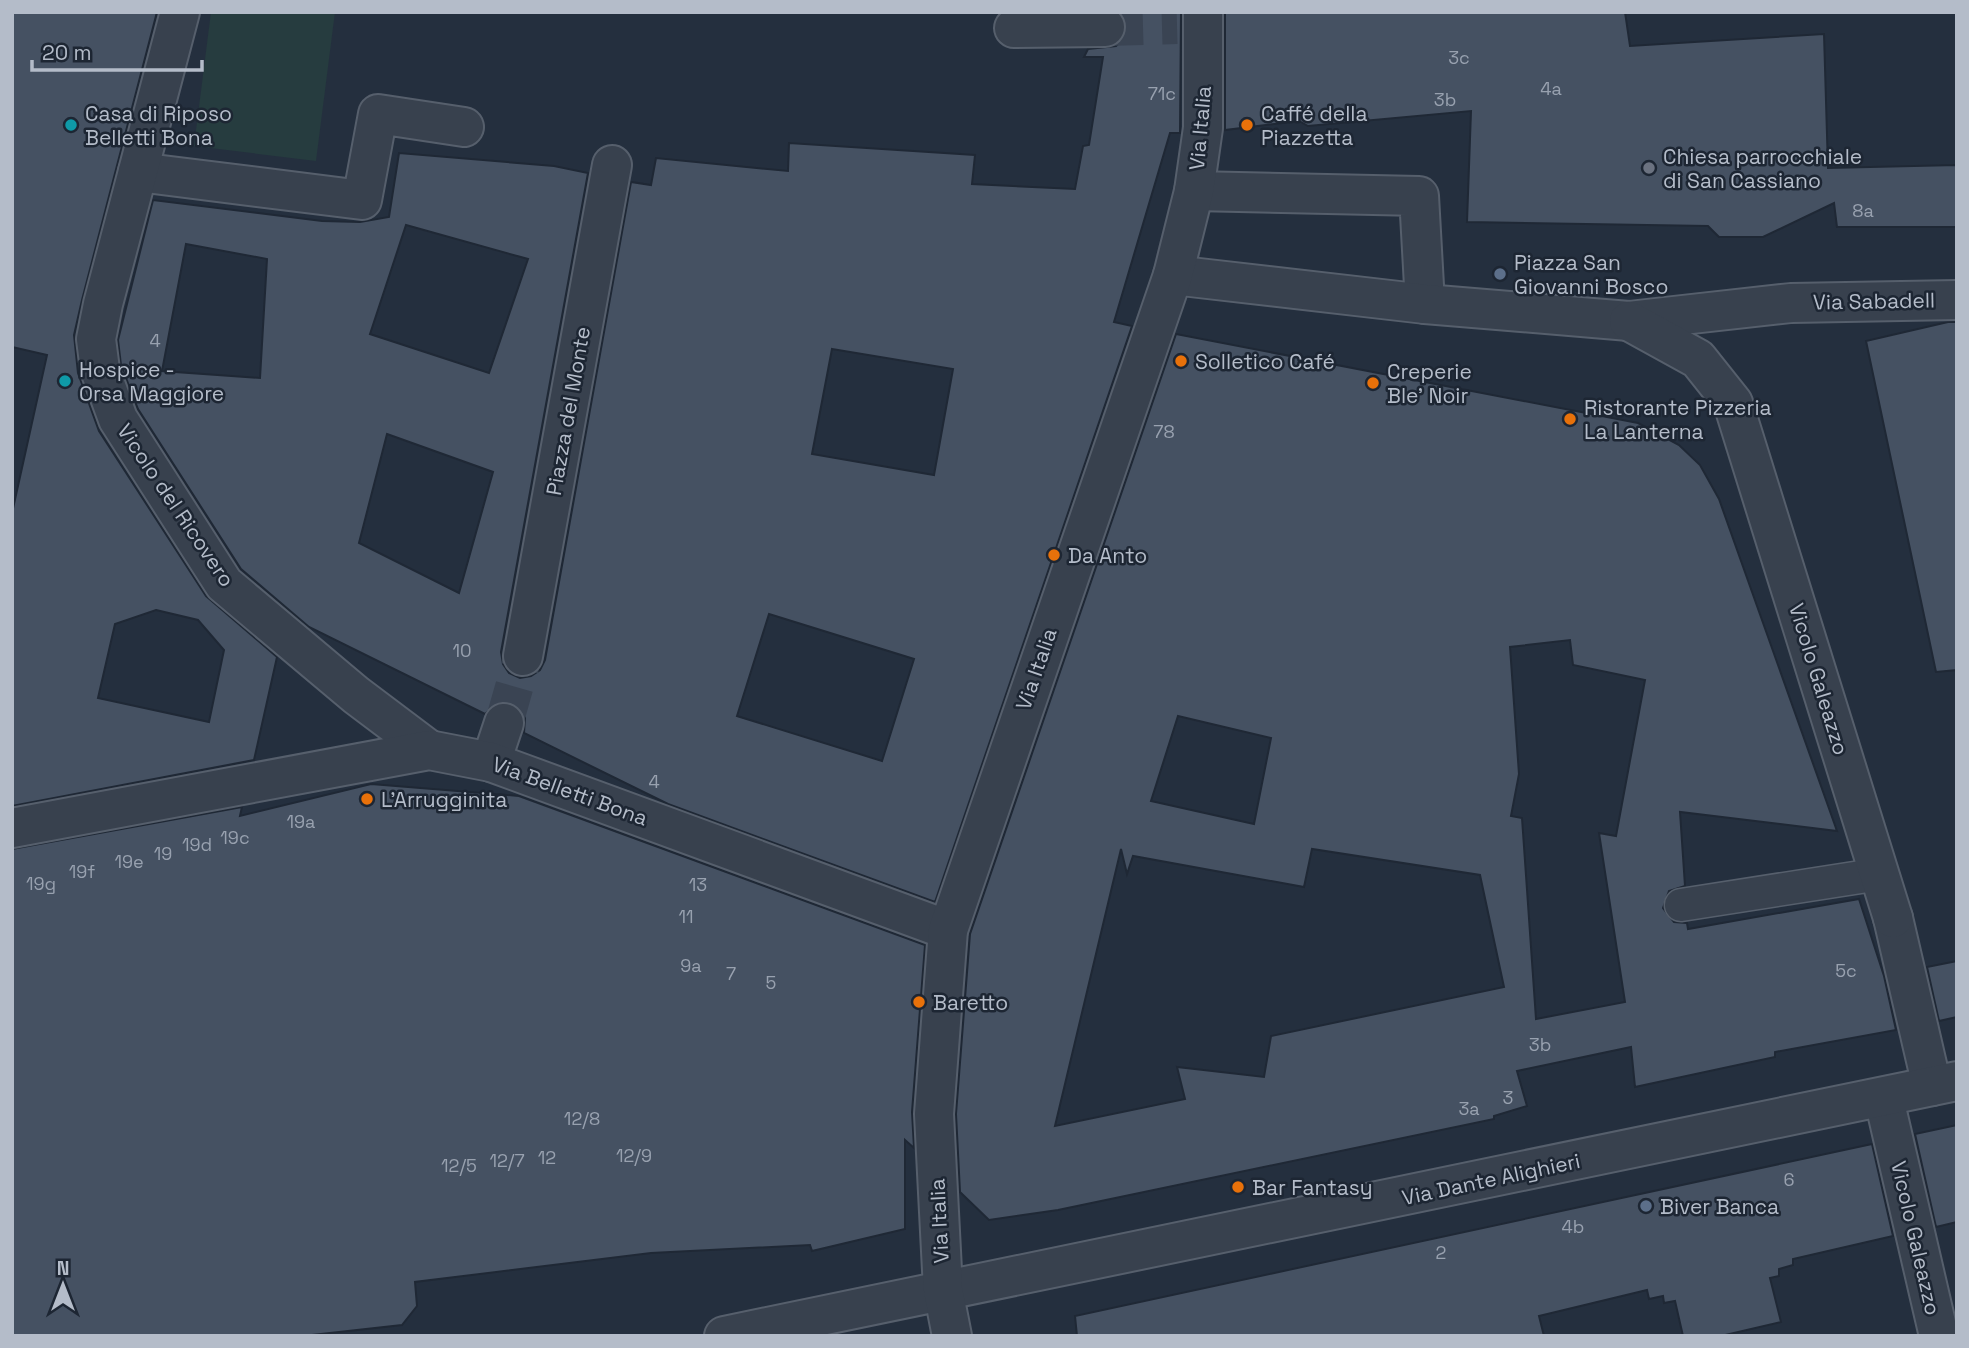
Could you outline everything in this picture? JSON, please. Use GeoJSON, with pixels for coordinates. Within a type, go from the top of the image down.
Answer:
{"type":"FeatureCollection","features":[{"type":"Feature","properties":{"kind":"street","name":"Vicolo del Ricovero"},"geometry":{"type":"LineString","coordinates":[[180,12],[96,339],[100,370],[118,419],[224,584],[356,695],[429,750]]}},
{"type":"Feature","properties":{"kind":"street","name":"Via Italia"},"geometry":{"type":"LineString","coordinates":[[952,1336],[943,1290],[934,1114],[948,930],[1173,275],[1194,191],[1203,128],[1195,21]]}},
{"type":"Feature","properties":{"kind":"street"},"geometry":{"type":"LineString","coordinates":[[1014,28],[1105,27]]}},
{"type":"Feature","properties":{"kind":"street"},"geometry":{"type":"LineString","coordinates":[[138,172],[362,200],[378,114],[464,127]]}},
{"type":"Feature","properties":{"kind":"street","name":"Piazza del Monte"},"geometry":{"type":"LineString","coordinates":[[523,656],[612,165]]}},
{"type":"Feature","properties":{"kind":"street"},"geometry":{"type":"LineString","coordinates":[[1194,191],[1419,196],[1425,304]]}},
{"type":"Feature","properties":{"kind":"street"},"geometry":{"type":"LineString","coordinates":[[1173,275],[1425,304],[1629,321]]}},
{"type":"Feature","properties":{"kind":"street","name":"Via Sabadell"},"geometry":{"type":"LineString","coordinates":[[1629,321],[1791,303],[1957,300]]}},
{"type":"Feature","properties":{"kind":"street","name":"Vicolo Galeazzo"},"geometry":{"type":"LineString","coordinates":[[1629,321],[1698,359],[1733,403],[1945,1084]]}},
{"type":"Feature","properties":{"kind":"street"},"geometry":{"type":"LineString","coordinates":[[491,762],[504,723]]}},
{"type":"Feature","properties":{"kind":"street","name":"Via Belletti Bona"},"geometry":{"type":"LineString","coordinates":[[12,828],[429,750],[491,762],[948,930]]}},
{"type":"Feature","properties":{"kind":"street","name":"Via Dante Alighieri"},"geometry":{"type":"LineString","coordinates":[[724,1336],[1884,1099],[1945,1084]]}},
{"type":"Feature","properties":{"kind":"street","name":"Vicolo Galeazzo"},"geometry":{"type":"LineString","coordinates":[[1884,1099],[1939,1336]]}},
{"type":"Feature","properties":{"kind":"lane"},"geometry":{"type":"LineString","coordinates":[[1681,905],[1880,874]]}},
{"type":"Feature","properties":{"kind":"green space"},"geometry":{"type":"Polygon","coordinates":[[[211,12],[335,12],[316,161],[194,146],[211,12]]]}},
{"type":"Feature","properties":{"kind":"building"},"geometry":{"type":"Polygon","coordinates":[[[12,12],[157,12],[74,335],[78,373],[99,431],[206,596],[277,657],[254,760],[12,806],[12,513],[47,355],[12,347],[12,12]],[[156,610],[115,624],[98,698],[209,722],[224,650],[198,620],[156,610]]]}},
{"type":"Feature","properties":{"kind":"building"},"geometry":{"type":"Polygon","coordinates":[[[1120,12],[1181,12],[1180,133],[1170,133],[1114,322],[1132,326],[935,902],[668,804],[524,733],[525,718],[520,708],[512,703],[499,702],[485,714],[309,627],[241,569],[138,409],[121,365],[118,340],[153,200],[322,221],[360,222],[389,217],[399,153],[554,166],[588,173],[501,652],[503,664],[509,673],[520,678],[531,676],[540,670],[545,660],[631,182],[651,185],[656,158],[788,171],[789,143],[975,155],[972,184],[1075,189],[1083,146],[1089,145],[1103,57],[1084,57],[1088,49],[1116,46],[1124,38],[1127,26],[1120,12]],[[406,225],[370,334],[489,373],[528,259],[406,225]],[[186,244],[162,371],[260,378],[267,259],[186,244]],[[832,349],[812,454],[934,475],[953,369],[832,349]],[[387,434],[359,543],[459,593],[493,472],[387,434]],[[769,614],[737,716],[882,761],[914,659],[769,614]]]}},
{"type":"Feature","properties":{"kind":"building"},"geometry":{"type":"Polygon","coordinates":[[[1225,12],[1625,12],[1630,46],[1824,34],[1828,168],[1957,165],[1957,227],[1837,227],[1834,203],[1763,237],[1719,237],[1708,226],[1467,222],[1471,111],[1308,126],[1299,121],[1225,130],[1225,12]]]}},
{"type":"Feature","properties":{"kind":"building"},"geometry":{"type":"Polygon","coordinates":[[[1957,322],[1957,670],[1936,672],[1866,341],[1957,322]]]}},
{"type":"Feature","properties":{"kind":"building"},"geometry":{"type":"Polygon","coordinates":[[[1176,334],[1638,423],[1679,445],[1700,465],[1719,499],[1837,831],[1680,812],[1685,886],[1669,891],[1663,908],[1674,922],[1687,923],[1688,929],[1859,899],[1884,976],[1896,1030],[1775,1052],[1775,1057],[1635,1087],[1631,1047],[1517,1071],[1527,1106],[1494,1116],[1494,1119],[1058,1210],[989,1220],[960,1192],[956,1114],[970,934],[1176,334]],[[1570,640],[1510,647],[1519,774],[1511,816],[1522,818],[1536,1019],[1625,1002],[1599,833],[1616,836],[1645,680],[1573,665],[1570,640]],[[1178,716],[1151,801],[1254,824],[1271,738],[1178,716]],[[1121,849],[1055,1126],[1185,1099],[1177,1067],[1264,1077],[1271,1036],[1504,987],[1480,875],[1312,849],[1304,887],[1133,856],[1127,874],[1121,849]]]}},
{"type":"Feature","properties":{"kind":"building"},"geometry":{"type":"Polygon","coordinates":[[[371,784],[519,796],[925,945],[912,1112],[914,1148],[905,1140],[905,1229],[812,1251],[810,1245],[651,1253],[415,1282],[417,1306],[402,1325],[303,1336],[12,1336],[12,849],[242,807],[240,816],[371,784]]]}},
{"type":"Feature","properties":{"kind":"building"},"geometry":{"type":"Polygon","coordinates":[[[1957,961],[1957,1017],[1939,1021],[1927,967],[1957,961]]]}},
{"type":"Feature","properties":{"kind":"building"},"geometry":{"type":"Polygon","coordinates":[[[1957,1125],[1957,1222],[1936,1227],[1915,1134],[1957,1125]]]}},
{"type":"Feature","properties":{"kind":"building"},"geometry":{"type":"Polygon","coordinates":[[[1872,1144],[1893,1236],[1793,1259],[1793,1265],[1779,1269],[1779,1276],[1770,1278],[1781,1322],[1721,1336],[1683,1336],[1675,1301],[1664,1303],[1663,1296],[1649,1299],[1647,1290],[1539,1316],[1544,1336],[1077,1336],[1075,1316],[1872,1144]]]}},
{"type":"Feature","properties":{"kind":"tunnel"},"geometry":{"type":"LineString","coordinates":[[1105,27],[1177,25]]}},
{"type":"Feature","properties":{"kind":"tunnel"},"geometry":{"type":"LineString","coordinates":[[504,723],[523,656]]}},
{"type":"Feature","properties":{"kind":"place","name":"Casa di Riposo Belletti Bona"},"geometry":{"type":"Point","coordinates":[71,125]}},
{"type":"Feature","properties":{"kind":"place","name":"Caffé della Piazzetta"},"geometry":{"type":"Point","coordinates":[1247,125]}},
{"type":"Feature","properties":{"kind":"place","name":"Chiesa parrocchiale di San Cassiano"},"geometry":{"type":"Point","coordinates":[1649,168]}},
{"type":"Feature","properties":{"kind":"place","name":"Piazza San Giovanni Bosco"},"geometry":{"type":"Point","coordinates":[1500,274]}},
{"type":"Feature","properties":{"kind":"place","name":"Solletico Café"},"geometry":{"type":"Point","coordinates":[1181,361]}},
{"type":"Feature","properties":{"kind":"place","name":"Hospice - Orsa Maggiore"},"geometry":{"type":"Point","coordinates":[65,381]}},
{"type":"Feature","properties":{"kind":"place","name":"Creperie Ble' Noir"},"geometry":{"type":"Point","coordinates":[1373,383]}},
{"type":"Feature","properties":{"kind":"place","name":"Ristorante Pizzeria La Lanterna"},"geometry":{"type":"Point","coordinates":[1570,419]}},
{"type":"Feature","properties":{"kind":"place","name":"Da Anto"},"geometry":{"type":"Point","coordinates":[1054,555]}},
{"type":"Feature","properties":{"kind":"place","name":"L'Arrugginita"},"geometry":{"type":"Point","coordinates":[367,799]}},
{"type":"Feature","properties":{"kind":"place","name":"Baretto"},"geometry":{"type":"Point","coordinates":[919,1002]}},
{"type":"Feature","properties":{"kind":"place","name":"Bar Fantasy"},"geometry":{"type":"Point","coordinates":[1238,1187]}},
{"type":"Feature","properties":{"kind":"place","name":"Biver Banca"},"geometry":{"type":"Point","coordinates":[1646,1206]}}]}
